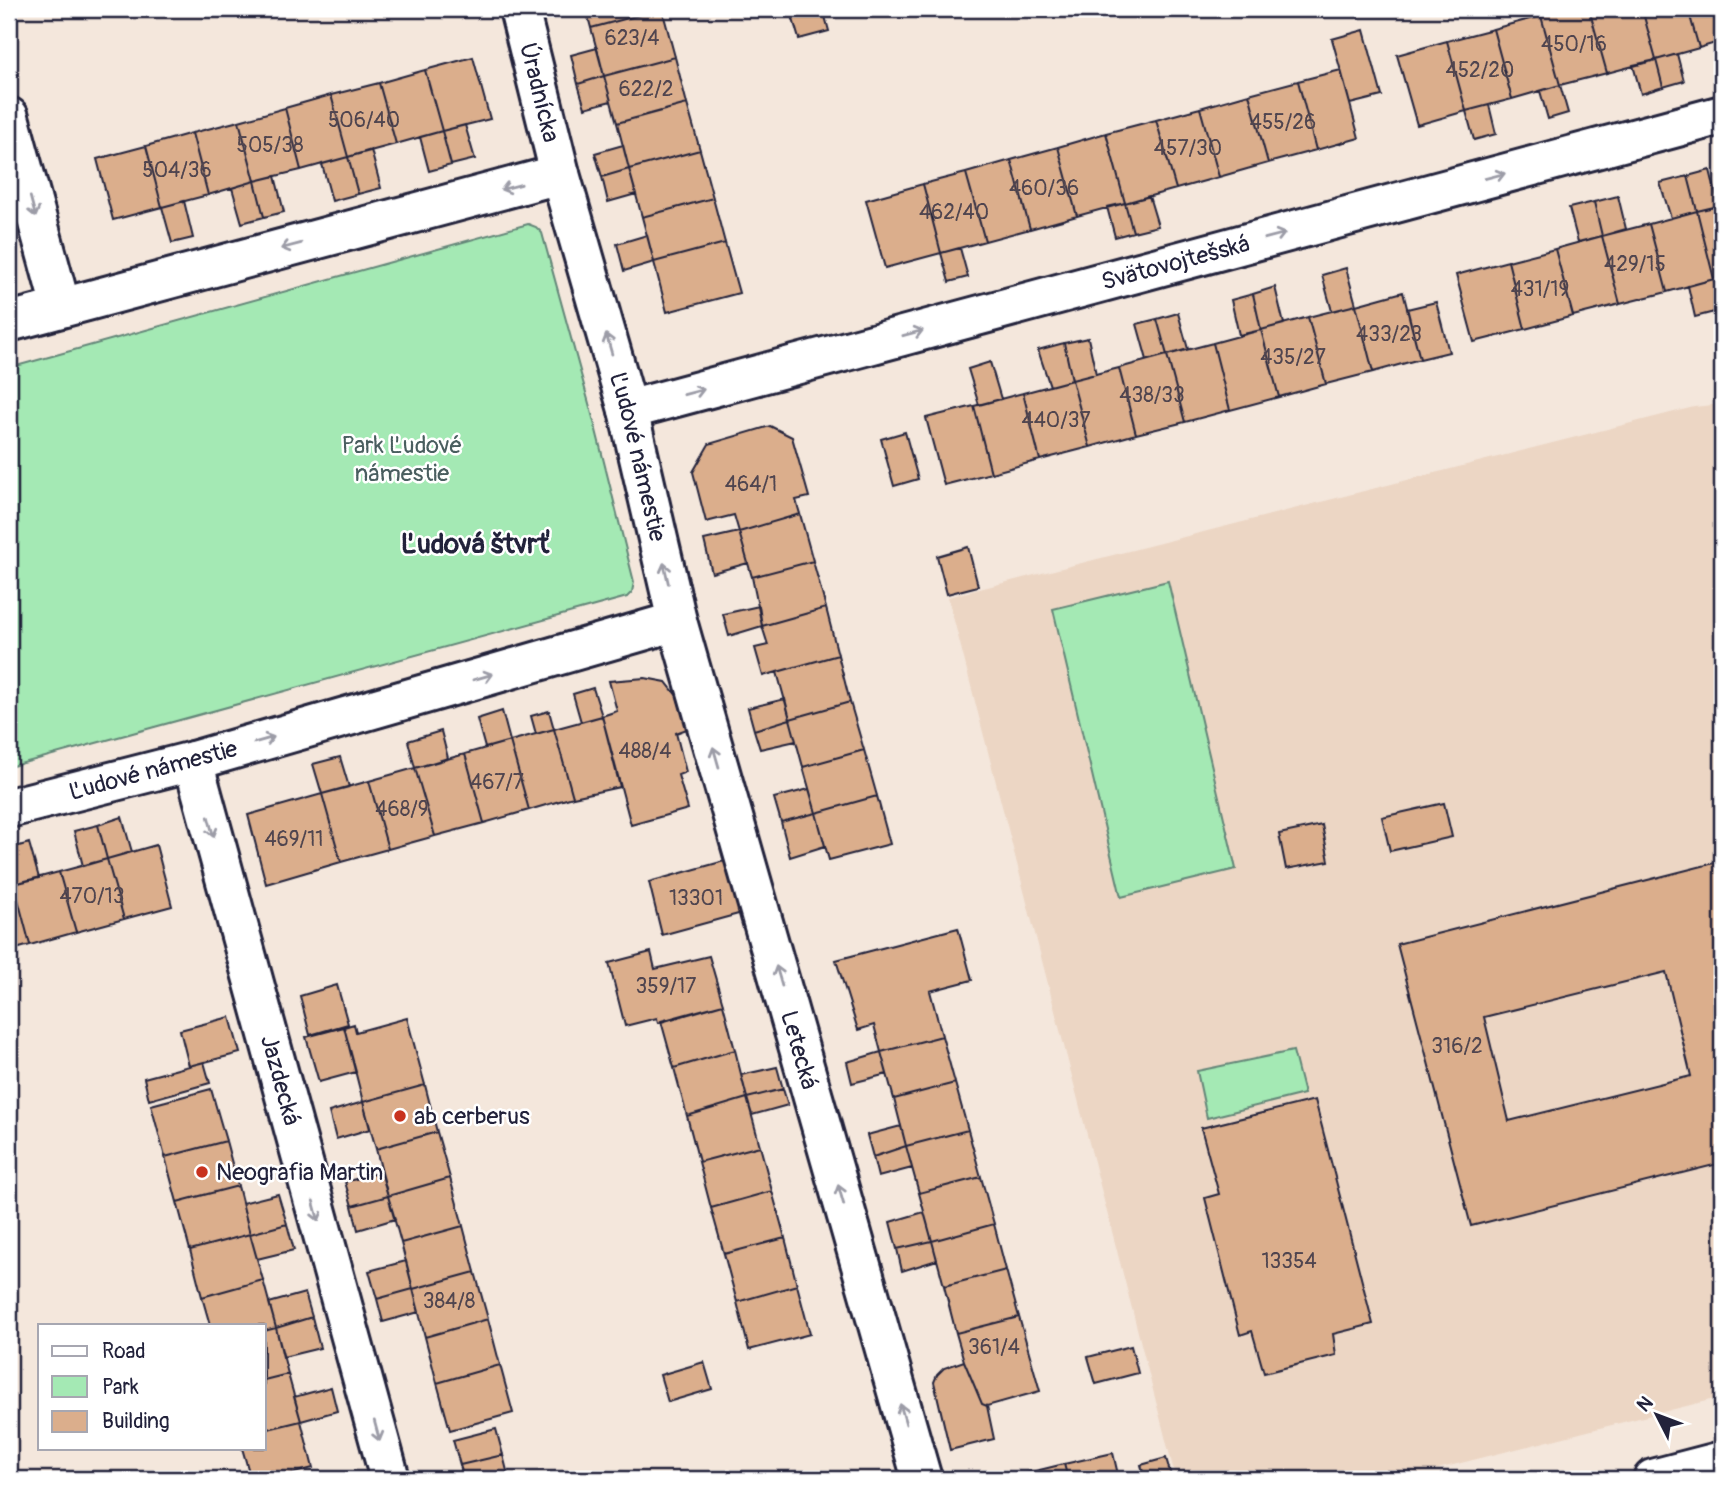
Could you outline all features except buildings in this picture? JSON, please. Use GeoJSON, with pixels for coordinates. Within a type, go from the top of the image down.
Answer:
{"type":"FeatureCollection","features":[{"type":"Feature","properties":{"kind":"street","name":"Úradnícka"},"geometry":{"type":"LineString","coordinates":[[519,9],[560,174]]}},
{"type":"Feature","properties":{"kind":"street","name":"Svätovojtešská"},"geometry":{"type":"LineString","coordinates":[[628,410],[1722,115]]}},
{"type":"Feature","properties":{"kind":"street"},"geometry":{"type":"LineString","coordinates":[[9,117],[61,307]]}},
{"type":"Feature","properties":{"kind":"street"},"geometry":{"type":"LineString","coordinates":[[9,323],[560,174]]}},
{"type":"Feature","properties":{"kind":"street","name":"Ľudové námestie"},"geometry":{"type":"LineString","coordinates":[[9,808],[193,761],[677,621],[628,410],[560,174]]}},
{"type":"Feature","properties":{"kind":"street","name":"Letecká"},"geometry":{"type":"LineString","coordinates":[[677,621],[922,1479]]}},
{"type":"Feature","properties":{"kind":"street","name":"Jazdecká"},"geometry":{"type":"LineString","coordinates":[[193,761],[390,1479]]}},
{"type":"Feature","properties":{"kind":"street"},"geometry":{"type":"LineString","coordinates":[[1653,1479],[1722,1461]]}},
{"type":"Feature","properties":{"kind":"shaded area"},"geometry":{"type":"Polygon","coordinates":[[[1722,404],[1722,1397],[1398,1479],[1176,1479],[948,597],[1694,407],[1722,404]]]}},
{"type":"Feature","properties":{"kind":"green space","name":"Park Ľudové námestie"},"geometry":{"type":"Polygon","coordinates":[[[528,224],[542,233],[593,418],[634,582],[632,592],[627,597],[9,767],[9,368],[528,224]]]}},
{"type":"Feature","properties":{"kind":"green space"},"geometry":{"type":"Polygon","coordinates":[[[1168,581],[1236,869],[1121,897],[1053,609],[1168,581]]]}},
{"type":"Feature","properties":{"kind":"green space"},"geometry":{"type":"Polygon","coordinates":[[[1293,1051],[1304,1094],[1207,1118],[1197,1071],[1293,1051]]]}},
{"type":"Feature","properties":{"kind":"place","name":"ab cerberus"},"geometry":{"type":"Point","coordinates":[400,1116]}},
{"type":"Feature","properties":{"kind":"place","name":"Neografia Martin"},"geometry":{"type":"Point","coordinates":[202,1172]}},
{"type":"Feature","properties":{"kind":"district","name":"Ľudová štvrť"},"geometry":{"type":"Point","coordinates":[476,543]}}]}
